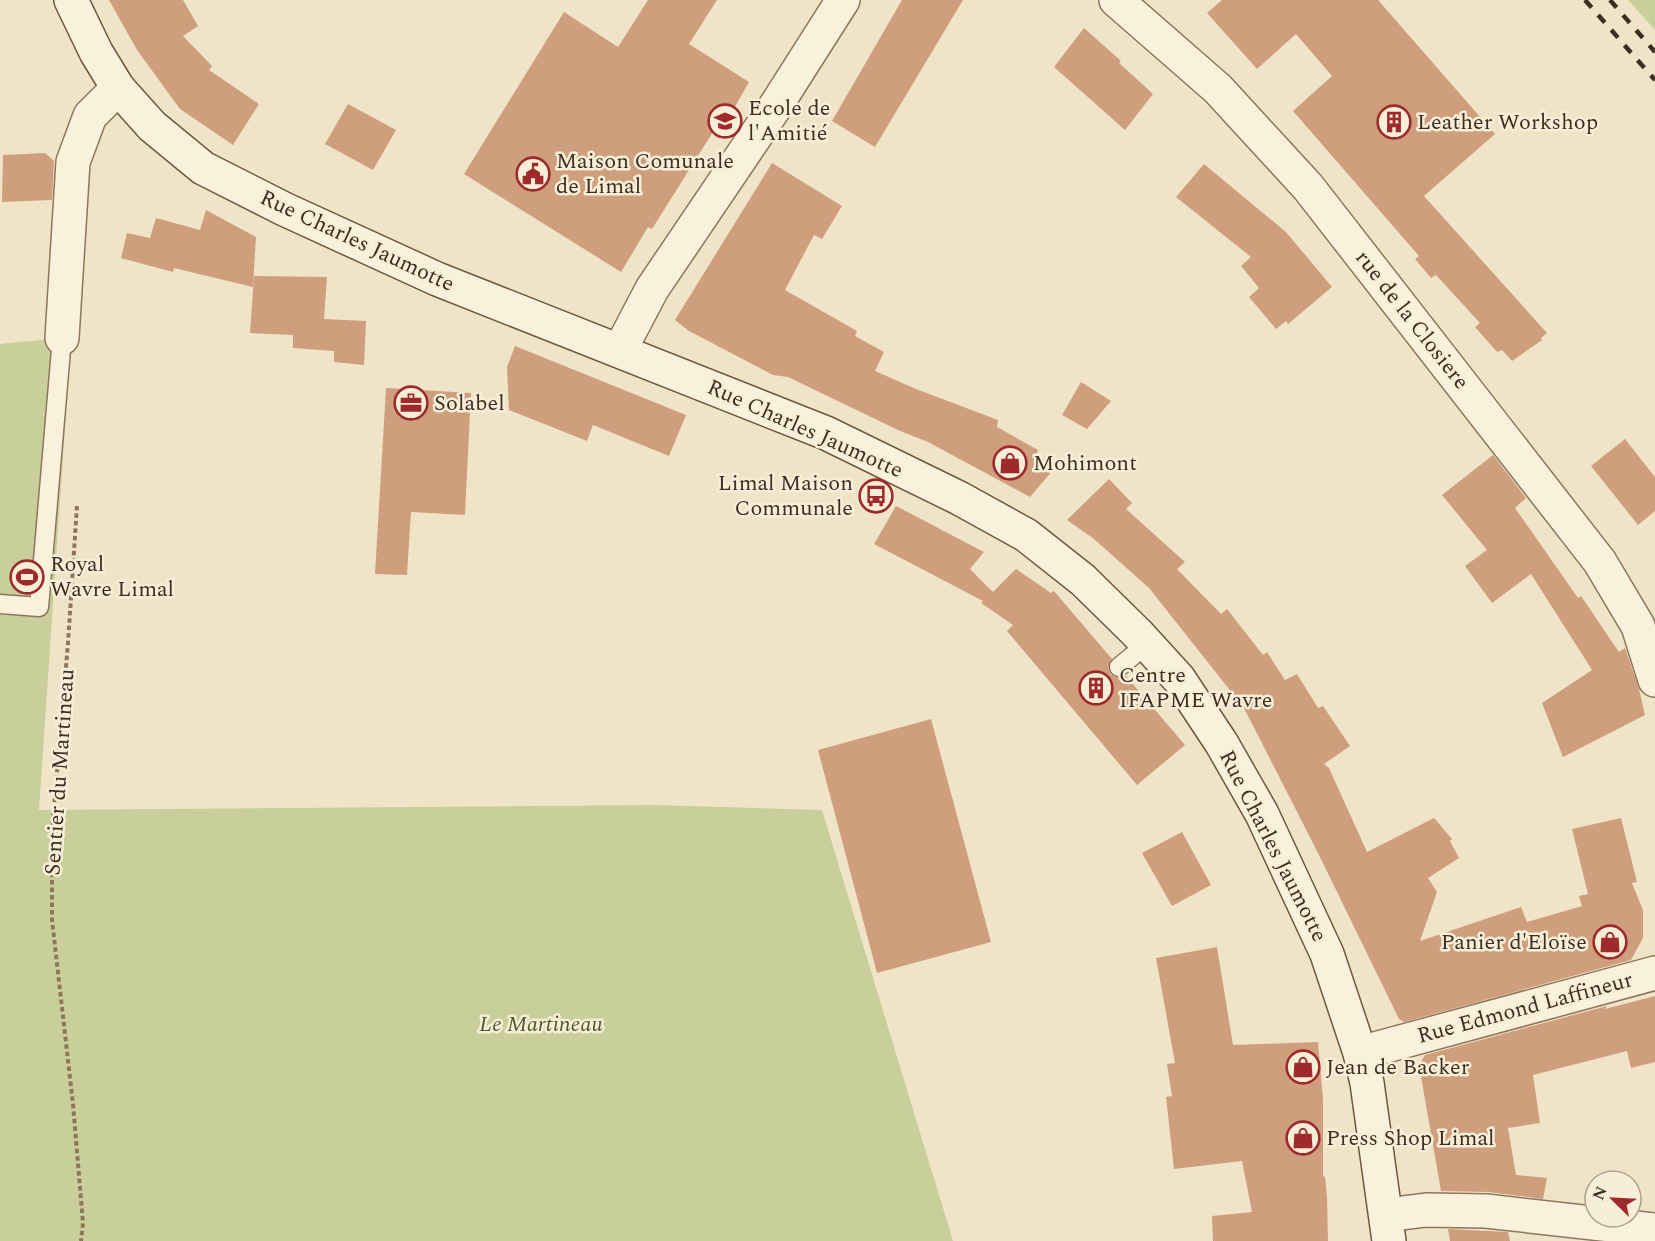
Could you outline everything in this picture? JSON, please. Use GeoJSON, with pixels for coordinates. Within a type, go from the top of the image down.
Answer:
{"type":"FeatureCollection","features":[{"type":"Feature","properties":{"kind":"street","name":"Rue Charles Jaumotte"},"geometry":{"type":"LineString","coordinates":[[71,0],[96,52],[118,88],[152,126],[203,168],[398,262],[826,434],[959,498],[1026,535],[1083,580],[1179,679],[1222,744],[1262,814],[1327,954],[1360,1053],[1367,1083],[1387,1228]]}},
{"type":"Feature","properties":{"kind":"street"},"geometry":{"type":"LineString","coordinates":[[620,350],[652,289],[773,110],[843,0]]}},
{"type":"Feature","properties":{"kind":"street","name":"rue de la Closiere"},"geometry":{"type":"LineString","coordinates":[[1116,0],[1218,89],[1308,187],[1600,562],[1638,626],[1655,680]]}},
{"type":"Feature","properties":{"kind":"street"},"geometry":{"type":"LineString","coordinates":[[62,338],[73,162],[90,116],[118,88]]}},
{"type":"Feature","properties":{"kind":"street","name":"Rue Edmond Laffineur"},"geometry":{"type":"LineString","coordinates":[[1360,1053],[1655,973]]}},
{"type":"Feature","properties":{"kind":"street"},"geometry":{"type":"LineString","coordinates":[[1387,1228],[1426,1210],[1486,1211],[1655,1230]]}},
{"type":"Feature","properties":{"kind":"lane"},"geometry":{"type":"LineString","coordinates":[[0,604],[39,607],[62,338]]}},
{"type":"Feature","properties":{"kind":"lane"},"geometry":{"type":"LineString","coordinates":[[1119,667],[1147,644]]}},
{"type":"Feature","properties":{"kind":"path","name":"Sentier du Martineau"},"geometry":{"type":"LineString","coordinates":[[77,496],[68,643],[52,831],[52,909],[75,1128],[83,1223],[81,1241]]}},
{"type":"Feature","properties":{"kind":"green space"},"geometry":{"type":"Polygon","coordinates":[[[1628,0],[1655,0],[1655,30],[1628,0]]]}},
{"type":"Feature","properties":{"kind":"green space","name":"Le Martineau"},"geometry":{"type":"Polygon","coordinates":[[[71,339],[39,810],[655,805],[822,810],[953,1241],[0,1241],[0,344],[71,339]]]}},
{"type":"Feature","properties":{"kind":"building"},"geometry":{"type":"Polygon","coordinates":[[[109,0],[183,0],[198,26],[183,36],[212,66],[209,70],[259,104],[233,145],[180,109],[137,50],[109,0]]]}},
{"type":"Feature","properties":{"kind":"building"},"geometry":{"type":"Polygon","coordinates":[[[648,0],[717,0],[689,44],[749,82],[728,119],[723,116],[652,229],[648,227],[621,272],[464,174],[564,12],[618,47],[648,0]]]}},
{"type":"Feature","properties":{"kind":"building"},"geometry":{"type":"Polygon","coordinates":[[[902,0],[963,0],[875,147],[832,121],[902,0]]]}},
{"type":"Feature","properties":{"kind":"building","name":"Leather Workshop"},"geometry":{"type":"Polygon","coordinates":[[[1222,0],[1378,0],[1495,134],[1424,196],[1547,333],[1541,338],[1542,340],[1512,361],[1502,350],[1497,352],[1475,327],[1480,323],[1436,275],[1431,278],[1415,259],[1419,256],[1293,111],[1332,76],[1296,34],[1257,69],[1207,13],[1222,0]]]}},
{"type":"Feature","properties":{"kind":"building"},"geometry":{"type":"Polygon","coordinates":[[[1084,28],[1153,94],[1125,130],[1054,67],[1084,28]]]}},
{"type":"Feature","properties":{"kind":"building"},"geometry":{"type":"Polygon","coordinates":[[[348,104],[396,130],[373,170],[325,144],[348,104]]]}},
{"type":"Feature","properties":{"kind":"building"},"geometry":{"type":"Polygon","coordinates":[[[45,153],[54,161],[52,200],[2,202],[3,155],[45,153]]]}},
{"type":"Feature","properties":{"kind":"building"},"geometry":{"type":"Polygon","coordinates":[[[772,163],[842,206],[822,239],[814,235],[785,290],[857,331],[855,336],[884,352],[875,371],[998,420],[997,427],[1038,450],[1035,459],[1053,470],[1030,497],[928,442],[900,431],[788,377],[773,375],[689,331],[675,320],[772,163]]]}},
{"type":"Feature","properties":{"kind":"building"},"geometry":{"type":"Polygon","coordinates":[[[1204,164],[1286,232],[1332,287],[1288,324],[1286,321],[1276,329],[1249,297],[1259,288],[1241,266],[1251,257],[1176,197],[1204,164]]]}},
{"type":"Feature","properties":{"kind":"building"},"geometry":{"type":"Polygon","coordinates":[[[206,210],[256,237],[253,287],[174,268],[173,272],[121,258],[127,233],[150,238],[156,218],[200,230],[206,210]]]}},
{"type":"Feature","properties":{"kind":"building"},"geometry":{"type":"Polygon","coordinates":[[[254,276],[327,277],[324,319],[366,321],[364,365],[334,362],[334,351],[293,348],[293,335],[250,333],[254,276]]]}},
{"type":"Feature","properties":{"kind":"building"},"geometry":{"type":"Polygon","coordinates":[[[515,346],[686,415],[669,456],[593,425],[587,441],[509,410],[507,367],[515,346]]]}},
{"type":"Feature","properties":{"kind":"building"},"geometry":{"type":"Polygon","coordinates":[[[1081,382],[1111,401],[1087,429],[1062,415],[1081,382]]]}},
{"type":"Feature","properties":{"kind":"building"},"geometry":{"type":"Polygon","coordinates":[[[386,388],[471,393],[465,515],[411,512],[407,575],[375,574],[386,388]]]}},
{"type":"Feature","properties":{"kind":"building"},"geometry":{"type":"Polygon","coordinates":[[[1625,439],[1655,477],[1655,511],[1638,525],[1591,466],[1625,439]]]}},
{"type":"Feature","properties":{"kind":"building"},"geometry":{"type":"Polygon","coordinates":[[[1493,455],[1526,498],[1515,508],[1578,598],[1581,596],[1619,652],[1625,648],[1639,689],[1645,715],[1563,757],[1542,703],[1592,670],[1531,574],[1492,603],[1465,566],[1487,550],[1442,495],[1493,455]]]}},
{"type":"Feature","properties":{"kind":"building"},"geometry":{"type":"Polygon","coordinates":[[[1109,479],[1132,503],[1126,509],[1185,562],[1177,569],[1221,614],[1227,609],[1263,655],[1267,652],[1285,680],[1297,674],[1318,708],[1323,706],[1350,746],[1324,764],[1329,768],[1367,852],[1434,818],[1452,839],[1450,841],[1459,858],[1428,878],[1437,892],[1420,941],[1521,907],[1527,922],[1582,906],[1579,896],[1588,894],[1572,829],[1621,818],[1637,882],[1632,883],[1643,910],[1643,938],[1631,960],[1404,1022],[1399,1019],[1244,708],[1149,588],[1094,539],[1067,520],[1109,479]]]}},
{"type":"Feature","properties":{"kind":"building","name":"Centre IFAPME Wavre"},"geometry":{"type":"Polygon","coordinates":[[[896,506],[984,552],[970,569],[993,592],[1016,569],[1051,593],[1054,591],[1112,659],[1108,668],[1111,675],[1120,678],[1126,676],[1185,745],[1137,785],[1007,631],[1013,625],[981,603],[983,601],[874,544],[896,506]]]}},
{"type":"Feature","properties":{"kind":"building"},"geometry":{"type":"Polygon","coordinates":[[[931,719],[991,942],[877,973],[818,750],[931,719]]]}},
{"type":"Feature","properties":{"kind":"building"},"geometry":{"type":"Polygon","coordinates":[[[1182,832],[1211,885],[1172,906],[1142,853],[1182,832]]]}},
{"type":"Feature","properties":{"kind":"building"},"geometry":{"type":"Polygon","coordinates":[[[1217,947],[1233,1045],[1318,1042],[1323,1100],[1323,1177],[1325,1176],[1327,1198],[1328,1241],[1213,1241],[1212,1216],[1252,1212],[1242,1161],[1174,1169],[1166,1097],[1172,1096],[1167,1064],[1175,1063],[1156,958],[1217,947]]]}},
{"type":"Feature","properties":{"kind":"building"},"geometry":{"type":"Polygon","coordinates":[[[1655,996],[1655,1062],[1631,1068],[1627,1051],[1533,1075],[1540,1123],[1508,1128],[1516,1175],[1547,1178],[1543,1199],[1488,1192],[1441,1191],[1419,1065],[1425,1055],[1607,1006],[1605,1009],[1655,996]]]}},
{"type":"Feature","properties":{"kind":"building"},"geometry":{"type":"Polygon","coordinates":[[[1448,1229],[1508,1232],[1510,1241],[1450,1241],[1448,1229]]]}},
{"type":"Feature","properties":{"kind":"railway"},"geometry":{"type":"LineString","coordinates":[[1585,0],[1655,80]]}},
{"type":"Feature","properties":{"kind":"railway"},"geometry":{"type":"LineString","coordinates":[[1610,0],[1655,52]]}},
{"type":"Feature","properties":{"kind":"place","name":"Ecole de l'Amitié"},"geometry":{"type":"Point","coordinates":[725,121]}},
{"type":"Feature","properties":{"kind":"place","name":"Leather Workshop"},"geometry":{"type":"Point","coordinates":[1394,122]}},
{"type":"Feature","properties":{"kind":"place","name":"Maison Comunale de Limal"},"geometry":{"type":"Point","coordinates":[533,174]}},
{"type":"Feature","properties":{"kind":"place","name":"Solabel"},"geometry":{"type":"Point","coordinates":[411,403]}},
{"type":"Feature","properties":{"kind":"place","name":"Mohimont"},"geometry":{"type":"Point","coordinates":[1010,463]}},
{"type":"Feature","properties":{"kind":"place","name":"Limal Maison Communale"},"geometry":{"type":"Point","coordinates":[876,496]}},
{"type":"Feature","properties":{"kind":"place","name":"Royal Wavre Limal"},"geometry":{"type":"Point","coordinates":[27,577]}},
{"type":"Feature","properties":{"kind":"place","name":"Centre IFAPME Wavre"},"geometry":{"type":"Point","coordinates":[1096,688]}},
{"type":"Feature","properties":{"kind":"place","name":"Panier d'Eloïse"},"geometry":{"type":"Point","coordinates":[1610,942]}},
{"type":"Feature","properties":{"kind":"place","name":"Jean de Backer"},"geometry":{"type":"Point","coordinates":[1303,1067]}},
{"type":"Feature","properties":{"kind":"place","name":"Press Shop Limal"},"geometry":{"type":"Point","coordinates":[1303,1138]}}]}
